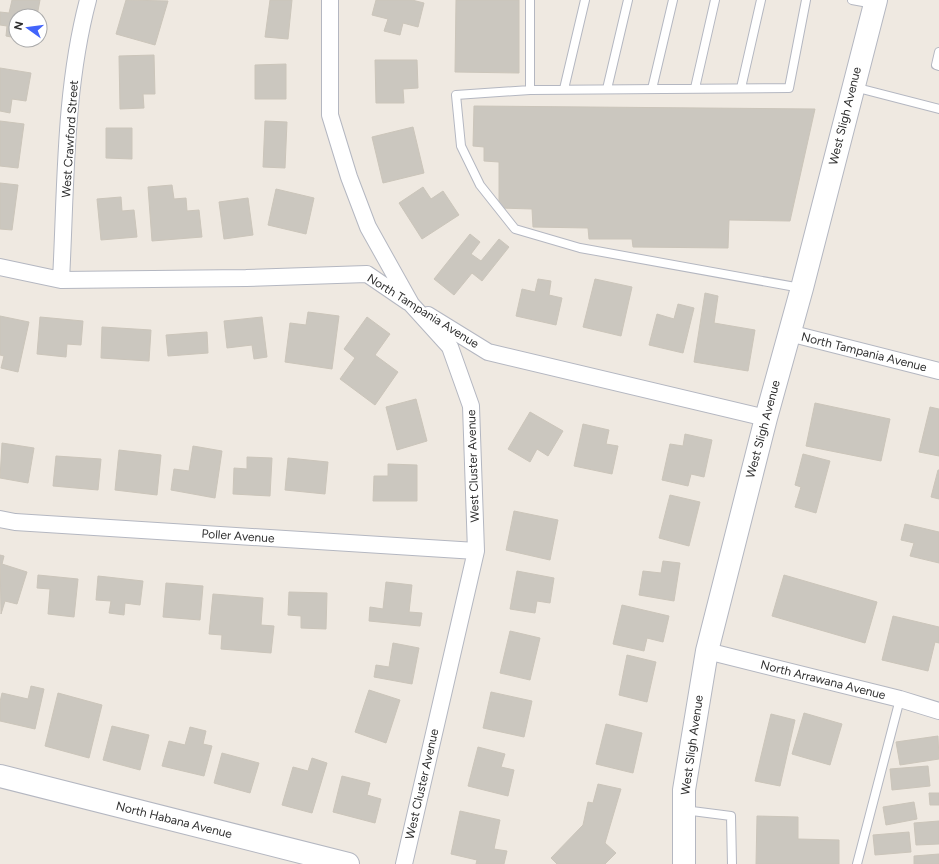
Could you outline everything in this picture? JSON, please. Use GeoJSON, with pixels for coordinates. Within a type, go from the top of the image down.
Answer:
{"type":"FeatureCollection","features":[{"type":"Feature","properties":{"kind":"main road","name":"West Sligh Avenue"},"geometry":{"type":"LineString","coordinates":[[684,864],[684,790],[707,651],[766,418],[802,288],[875,2]]}},
{"type":"Feature","properties":{"kind":"main road","name":"North Habana Avenue"},"geometry":{"type":"LineString","coordinates":[[0,776],[348,864]]}},
{"type":"Feature","properties":{"kind":"street","name":"West Crawford Street"},"geometry":{"type":"LineString","coordinates":[[61,280],[69,115],[81,28],[88,0]]}},
{"type":"Feature","properties":{"kind":"street","name":"West Cluster Avenue"},"geometry":{"type":"LineString","coordinates":[[330,0],[330,115],[350,177],[368,227],[411,304],[450,347],[471,406],[476,551],[404,864]]}},
{"type":"Feature","properties":{"kind":"street","name":"North Tampania Avenue"},"geometry":{"type":"LineString","coordinates":[[0,267],[61,280],[246,278],[367,274],[411,304],[488,352],[766,418]]}},
{"type":"Feature","properties":{"kind":"street","name":"North Tampania Avenue"},"geometry":{"type":"LineString","coordinates":[[789,333],[939,371]]}},
{"type":"Feature","properties":{"kind":"street","name":"Poller Avenue"},"geometry":{"type":"LineString","coordinates":[[0,519],[15,522],[476,551]]}},
{"type":"Feature","properties":{"kind":"street","name":"North Arrawana Avenue"},"geometry":{"type":"LineString","coordinates":[[707,651],[900,699],[939,711]]}},
{"type":"Feature","properties":{"kind":"lane"},"geometry":{"type":"LineString","coordinates":[[530,0],[530,90]]}},
{"type":"Feature","properties":{"kind":"lane"},"geometry":{"type":"LineString","coordinates":[[530,19],[535,0]]}},
{"type":"Feature","properties":{"kind":"lane"},"geometry":{"type":"LineString","coordinates":[[564,89],[585,0]]}},
{"type":"Feature","properties":{"kind":"lane"},"geometry":{"type":"LineString","coordinates":[[607,89],[628,0]]}},
{"type":"Feature","properties":{"kind":"lane"},"geometry":{"type":"LineString","coordinates":[[652,89],[673,0]]}},
{"type":"Feature","properties":{"kind":"lane"},"geometry":{"type":"LineString","coordinates":[[695,88],[715,0]]}},
{"type":"Feature","properties":{"kind":"lane"},"geometry":{"type":"LineString","coordinates":[[741,88],[761,0]]}},
{"type":"Feature","properties":{"kind":"lane"},"geometry":{"type":"LineString","coordinates":[[802,288],[580,248],[515,229],[480,185],[461,146],[456,95],[564,89],[789,88],[806,0]]}},
{"type":"Feature","properties":{"kind":"lane"},"geometry":{"type":"LineString","coordinates":[[852,0],[875,2]]}},
{"type":"Feature","properties":{"kind":"lane"},"geometry":{"type":"LineString","coordinates":[[939,52],[936,65],[939,66]]}},
{"type":"Feature","properties":{"kind":"lane"},"geometry":{"type":"LineString","coordinates":[[853,87],[939,109]]}},
{"type":"Feature","properties":{"kind":"lane"},"geometry":{"type":"LineString","coordinates":[[858,864],[900,699]]}},
{"type":"Feature","properties":{"kind":"lane"},"geometry":{"type":"LineString","coordinates":[[684,810],[731,816],[732,864]]}},
{"type":"Feature","properties":{"kind":"building"},"geometry":{"type":"Polygon","coordinates":[[[12,0],[40,0],[38,8],[10,8],[12,0]]]}},
{"type":"Feature","properties":{"kind":"building"},"geometry":{"type":"Polygon","coordinates":[[[126,0],[168,1],[155,45],[116,34],[126,0]]]}},
{"type":"Feature","properties":{"kind":"building"},"geometry":{"type":"Polygon","coordinates":[[[270,0],[292,0],[288,39],[265,37],[270,0]]]}},
{"type":"Feature","properties":{"kind":"building"},"geometry":{"type":"Polygon","coordinates":[[[376,0],[412,0],[424,3],[418,27],[403,23],[400,35],[384,31],[388,19],[372,15],[376,0]]]}},
{"type":"Feature","properties":{"kind":"building"},"geometry":{"type":"Polygon","coordinates":[[[456,0],[519,0],[519,73],[455,72],[456,0]]]}},
{"type":"Feature","properties":{"kind":"building"},"geometry":{"type":"Polygon","coordinates":[[[0,12],[8,13],[8,36],[6,36],[7,26],[0,25],[0,12]]]}},
{"type":"Feature","properties":{"kind":"building"},"geometry":{"type":"Polygon","coordinates":[[[154,55],[155,94],[143,94],[144,108],[120,109],[119,56],[154,55]]]}},
{"type":"Feature","properties":{"kind":"building"},"geometry":{"type":"Polygon","coordinates":[[[375,60],[417,60],[418,88],[403,89],[404,103],[376,103],[375,60]]]}},
{"type":"Feature","properties":{"kind":"building"},"geometry":{"type":"Polygon","coordinates":[[[286,64],[286,99],[255,99],[255,65],[286,64]]]}},
{"type":"Feature","properties":{"kind":"building"},"geometry":{"type":"Polygon","coordinates":[[[0,68],[31,73],[26,101],[12,99],[10,113],[0,111],[0,68]]]}},
{"type":"Feature","properties":{"kind":"building"},"geometry":{"type":"Polygon","coordinates":[[[474,106],[815,109],[790,221],[729,220],[728,248],[633,247],[632,239],[589,239],[588,228],[533,227],[532,209],[499,208],[499,162],[484,161],[484,147],[473,146],[474,106]]]}},
{"type":"Feature","properties":{"kind":"building"},"geometry":{"type":"Polygon","coordinates":[[[0,121],[24,124],[18,168],[0,166],[0,121]]]}},
{"type":"Feature","properties":{"kind":"building"},"geometry":{"type":"Polygon","coordinates":[[[265,121],[287,122],[285,168],[263,167],[265,121]]]}},
{"type":"Feature","properties":{"kind":"building"},"geometry":{"type":"Polygon","coordinates":[[[413,127],[424,173],[383,183],[372,137],[413,127]]]}},
{"type":"Feature","properties":{"kind":"building"},"geometry":{"type":"Polygon","coordinates":[[[106,128],[132,128],[132,159],[106,158],[106,128]]]}},
{"type":"Feature","properties":{"kind":"building"},"geometry":{"type":"Polygon","coordinates":[[[0,183],[18,185],[12,230],[0,229],[0,183]]]}},
{"type":"Feature","properties":{"kind":"building"},"geometry":{"type":"Polygon","coordinates":[[[172,185],[174,199],[186,198],[187,211],[199,210],[202,237],[152,241],[148,187],[172,185]]]}},
{"type":"Feature","properties":{"kind":"building"},"geometry":{"type":"Polygon","coordinates":[[[423,187],[431,199],[443,191],[459,215],[422,239],[399,203],[423,187]]]}},
{"type":"Feature","properties":{"kind":"building"},"geometry":{"type":"Polygon","coordinates":[[[276,189],[314,198],[306,234],[268,225],[276,189]]]}},
{"type":"Feature","properties":{"kind":"building"},"geometry":{"type":"Polygon","coordinates":[[[121,197],[122,211],[134,210],[137,237],[101,240],[97,199],[121,197]]]}},
{"type":"Feature","properties":{"kind":"building"},"geometry":{"type":"Polygon","coordinates":[[[248,198],[253,235],[224,239],[219,202],[248,198]]]}},
{"type":"Feature","properties":{"kind":"building"},"geometry":{"type":"Polygon","coordinates":[[[470,234],[480,242],[471,254],[481,261],[499,239],[509,247],[482,281],[472,273],[454,295],[434,279],[470,234]]]}},
{"type":"Feature","properties":{"kind":"building"},"geometry":{"type":"Polygon","coordinates":[[[538,279],[551,281],[549,295],[562,298],[556,325],[516,316],[522,289],[535,292],[538,279]]]}},
{"type":"Feature","properties":{"kind":"building"},"geometry":{"type":"Polygon","coordinates":[[[595,279],[632,287],[621,336],[583,327],[595,279]]]}},
{"type":"Feature","properties":{"kind":"building"},"geometry":{"type":"Polygon","coordinates":[[[705,293],[718,296],[714,323],[755,330],[748,371],[694,362],[705,293]]]}},
{"type":"Feature","properties":{"kind":"building"},"geometry":{"type":"Polygon","coordinates":[[[678,304],[694,308],[683,353],[649,345],[657,314],[674,319],[678,304]]]}},
{"type":"Feature","properties":{"kind":"building"},"geometry":{"type":"Polygon","coordinates":[[[308,312],[339,316],[332,369],[285,362],[290,323],[306,325],[308,312]]]}},
{"type":"Feature","properties":{"kind":"building"},"geometry":{"type":"Polygon","coordinates":[[[0,316],[29,322],[18,372],[1,368],[4,356],[0,355],[0,316]]]}},
{"type":"Feature","properties":{"kind":"building"},"geometry":{"type":"Polygon","coordinates":[[[40,317],[83,321],[81,345],[67,344],[66,357],[37,354],[40,317]]]}},
{"type":"Feature","properties":{"kind":"building"},"geometry":{"type":"Polygon","coordinates":[[[262,317],[267,357],[254,359],[252,345],[227,348],[224,321],[262,317]]]}},
{"type":"Feature","properties":{"kind":"building"},"geometry":{"type":"Polygon","coordinates":[[[367,317],[390,334],[375,355],[398,372],[375,405],[340,379],[355,358],[344,349],[367,317]]]}},
{"type":"Feature","properties":{"kind":"building"},"geometry":{"type":"Polygon","coordinates":[[[102,327],[151,330],[149,361],[101,358],[102,327]]]}},
{"type":"Feature","properties":{"kind":"building"},"geometry":{"type":"Polygon","coordinates":[[[207,332],[208,353],[168,356],[166,335],[207,332]]]}},
{"type":"Feature","properties":{"kind":"building"},"geometry":{"type":"Polygon","coordinates":[[[416,399],[427,441],[397,450],[386,407],[416,399]]]}},
{"type":"Feature","properties":{"kind":"building"},"geometry":{"type":"Polygon","coordinates":[[[815,403],[890,419],[881,461],[806,446],[815,403]]]}},
{"type":"Feature","properties":{"kind":"building"},"geometry":{"type":"Polygon","coordinates":[[[930,407],[939,409],[939,456],[919,452],[930,407]]]}},
{"type":"Feature","properties":{"kind":"building"},"geometry":{"type":"Polygon","coordinates":[[[530,412],[563,431],[548,456],[537,449],[530,462],[508,449],[530,412]]]}},
{"type":"Feature","properties":{"kind":"building"},"geometry":{"type":"Polygon","coordinates":[[[583,424],[609,430],[606,444],[618,446],[612,474],[574,466],[583,424]]]}},
{"type":"Feature","properties":{"kind":"building"},"geometry":{"type":"Polygon","coordinates":[[[685,434],[712,440],[704,477],[691,474],[688,486],[662,480],[670,444],[683,446],[685,434]]]}},
{"type":"Feature","properties":{"kind":"building"},"geometry":{"type":"Polygon","coordinates":[[[2,443],[34,448],[28,483],[0,478],[2,443]]]}},
{"type":"Feature","properties":{"kind":"building"},"geometry":{"type":"Polygon","coordinates":[[[193,446],[222,451],[215,498],[171,490],[174,469],[189,471],[193,446]]]}},
{"type":"Feature","properties":{"kind":"building"},"geometry":{"type":"Polygon","coordinates":[[[119,450],[161,455],[157,495],[115,490],[119,450]]]}},
{"type":"Feature","properties":{"kind":"building"},"geometry":{"type":"Polygon","coordinates":[[[803,454],[830,461],[816,513],[795,507],[801,487],[795,485],[803,454]]]}},
{"type":"Feature","properties":{"kind":"building"},"geometry":{"type":"Polygon","coordinates":[[[56,456],[101,459],[98,490],[53,486],[56,456]]]}},
{"type":"Feature","properties":{"kind":"building"},"geometry":{"type":"Polygon","coordinates":[[[247,457],[272,458],[270,496],[233,494],[234,468],[247,469],[247,457]]]}},
{"type":"Feature","properties":{"kind":"building"},"geometry":{"type":"Polygon","coordinates":[[[288,458],[328,462],[325,494],[285,490],[288,458]]]}},
{"type":"Feature","properties":{"kind":"building"},"geometry":{"type":"Polygon","coordinates":[[[388,464],[417,465],[417,501],[373,501],[374,476],[388,476],[388,464]]]}},
{"type":"Feature","properties":{"kind":"building"},"geometry":{"type":"Polygon","coordinates":[[[939,470],[939,499],[931,497],[939,470]]]}},
{"type":"Feature","properties":{"kind":"building"},"geometry":{"type":"Polygon","coordinates":[[[670,495],[700,502],[689,546],[659,538],[670,495]]]}},
{"type":"Feature","properties":{"kind":"building"},"geometry":{"type":"Polygon","coordinates":[[[514,511],[558,520],[550,560],[506,550],[514,511]]]}},
{"type":"Feature","properties":{"kind":"building"},"geometry":{"type":"Polygon","coordinates":[[[905,524],[939,532],[939,563],[910,556],[914,543],[901,540],[905,524]]]}},
{"type":"Feature","properties":{"kind":"building"},"geometry":{"type":"Polygon","coordinates":[[[0,555],[4,556],[2,564],[27,572],[17,604],[5,601],[1,614],[0,555]]]}},
{"type":"Feature","properties":{"kind":"building"},"geometry":{"type":"Polygon","coordinates":[[[663,561],[680,563],[674,601],[639,595],[643,571],[661,573],[663,561]]]}},
{"type":"Feature","properties":{"kind":"building"},"geometry":{"type":"Polygon","coordinates":[[[517,571],[554,578],[550,603],[537,601],[535,613],[510,609],[517,571]]]}},
{"type":"Feature","properties":{"kind":"building"},"geometry":{"type":"Polygon","coordinates":[[[38,575],[78,579],[74,617],[48,614],[50,589],[37,588],[38,575]]]}},
{"type":"Feature","properties":{"kind":"building"},"geometry":{"type":"Polygon","coordinates":[[[784,575],[877,602],[865,643],[772,616],[784,575]]]}},
{"type":"Feature","properties":{"kind":"building"},"geometry":{"type":"Polygon","coordinates":[[[98,576],[143,581],[140,605],[125,603],[124,615],[109,613],[111,601],[96,600],[98,576]]]}},
{"type":"Feature","properties":{"kind":"building"},"geometry":{"type":"Polygon","coordinates":[[[386,582],[412,585],[409,612],[422,613],[420,626],[369,621],[370,607],[383,609],[386,582]]]}},
{"type":"Feature","properties":{"kind":"building"},"geometry":{"type":"Polygon","coordinates":[[[166,583],[203,586],[200,620],[163,617],[166,583]]]}},
{"type":"Feature","properties":{"kind":"building"},"geometry":{"type":"Polygon","coordinates":[[[289,592],[327,593],[326,629],[301,628],[301,616],[288,615],[289,592]]]}},
{"type":"Feature","properties":{"kind":"building"},"geometry":{"type":"Polygon","coordinates":[[[213,594],[263,598],[261,625],[274,626],[271,653],[221,649],[222,635],[209,634],[213,594]]]}},
{"type":"Feature","properties":{"kind":"building"},"geometry":{"type":"Polygon","coordinates":[[[622,605],[669,616],[663,642],[647,638],[644,651],[613,644],[622,605]]]}},
{"type":"Feature","properties":{"kind":"building"},"geometry":{"type":"Polygon","coordinates":[[[893,616],[939,627],[939,643],[935,642],[928,671],[882,660],[893,616]]]}},
{"type":"Feature","properties":{"kind":"building"},"geometry":{"type":"Polygon","coordinates":[[[510,631],[540,638],[530,680],[500,673],[510,631]]]}},
{"type":"Feature","properties":{"kind":"building"},"geometry":{"type":"Polygon","coordinates":[[[393,643],[419,648],[412,684],[374,677],[376,665],[389,667],[393,643]]]}},
{"type":"Feature","properties":{"kind":"building"},"geometry":{"type":"Polygon","coordinates":[[[627,655],[656,662],[647,702],[619,695],[627,655]]]}},
{"type":"Feature","properties":{"kind":"building"},"geometry":{"type":"Polygon","coordinates":[[[31,686],[44,689],[35,729],[0,721],[0,702],[2,693],[28,699],[31,686]]]}},
{"type":"Feature","properties":{"kind":"building"},"geometry":{"type":"Polygon","coordinates":[[[369,690],[400,700],[386,743],[355,732],[369,690]]]}},
{"type":"Feature","properties":{"kind":"building"},"geometry":{"type":"Polygon","coordinates":[[[491,692],[532,701],[524,737],[483,728],[491,692]]]}},
{"type":"Feature","properties":{"kind":"building"},"geometry":{"type":"Polygon","coordinates":[[[58,693],[102,705],[89,758],[45,746],[58,693]]]}},
{"type":"Feature","properties":{"kind":"building"},"geometry":{"type":"Polygon","coordinates":[[[804,713],[842,724],[830,765],[792,754],[804,713]]]}},
{"type":"Feature","properties":{"kind":"building"},"geometry":{"type":"Polygon","coordinates":[[[771,714],[795,720],[780,786],[755,781],[771,714]]]}},
{"type":"Feature","properties":{"kind":"building"},"geometry":{"type":"Polygon","coordinates":[[[606,724],[642,733],[633,773],[596,764],[606,724]]]}},
{"type":"Feature","properties":{"kind":"building"},"geometry":{"type":"Polygon","coordinates":[[[112,726],[149,735],[140,770],[103,760],[112,726]]]}},
{"type":"Feature","properties":{"kind":"building"},"geometry":{"type":"Polygon","coordinates":[[[190,727],[206,731],[203,744],[212,746],[204,776],[162,766],[169,741],[185,745],[190,727]]]}},
{"type":"Feature","properties":{"kind":"building"},"geometry":{"type":"Polygon","coordinates":[[[938,736],[939,759],[900,765],[896,742],[938,736]]]}},
{"type":"Feature","properties":{"kind":"building"},"geometry":{"type":"Polygon","coordinates":[[[478,747],[505,754],[501,767],[514,770],[508,796],[468,786],[478,747]]]}},
{"type":"Feature","properties":{"kind":"building"},"geometry":{"type":"Polygon","coordinates":[[[222,753],[259,763],[250,793],[214,783],[222,753]]]}},
{"type":"Feature","properties":{"kind":"building"},"geometry":{"type":"Polygon","coordinates":[[[312,758],[327,763],[312,813],[282,805],[293,767],[308,771],[312,758]]]}},
{"type":"Feature","properties":{"kind":"building"},"geometry":{"type":"Polygon","coordinates":[[[928,766],[930,786],[892,790],[890,769],[928,766]]]}},
{"type":"Feature","properties":{"kind":"building"},"geometry":{"type":"Polygon","coordinates":[[[342,776],[370,783],[367,795],[381,799],[375,823],[333,812],[342,776]]]}},
{"type":"Feature","properties":{"kind":"building"},"geometry":{"type":"Polygon","coordinates":[[[598,784],[621,789],[605,843],[616,853],[605,864],[557,864],[551,858],[583,825],[588,802],[593,803],[598,784]]]}},
{"type":"Feature","properties":{"kind":"building"},"geometry":{"type":"Polygon","coordinates":[[[929,793],[939,793],[939,805],[930,805],[929,793]]]}},
{"type":"Feature","properties":{"kind":"building"},"geometry":{"type":"Polygon","coordinates":[[[914,802],[917,819],[886,825],[883,807],[914,802]]]}},
{"type":"Feature","properties":{"kind":"building"},"geometry":{"type":"Polygon","coordinates":[[[460,811],[500,820],[494,849],[507,851],[504,864],[476,864],[477,860],[451,854],[460,811]]]}},
{"type":"Feature","properties":{"kind":"building"},"geometry":{"type":"Polygon","coordinates":[[[757,816],[798,817],[798,839],[839,840],[839,864],[756,864],[757,816]]]}},
{"type":"Feature","properties":{"kind":"building"},"geometry":{"type":"Polygon","coordinates":[[[939,821],[939,844],[916,845],[914,823],[939,821]]]}},
{"type":"Feature","properties":{"kind":"building"},"geometry":{"type":"Polygon","coordinates":[[[909,832],[911,852],[875,855],[873,835],[909,832]]]}},
{"type":"Feature","properties":{"kind":"building"},"geometry":{"type":"Polygon","coordinates":[[[939,854],[939,864],[914,864],[914,856],[939,854]]]}}]}
